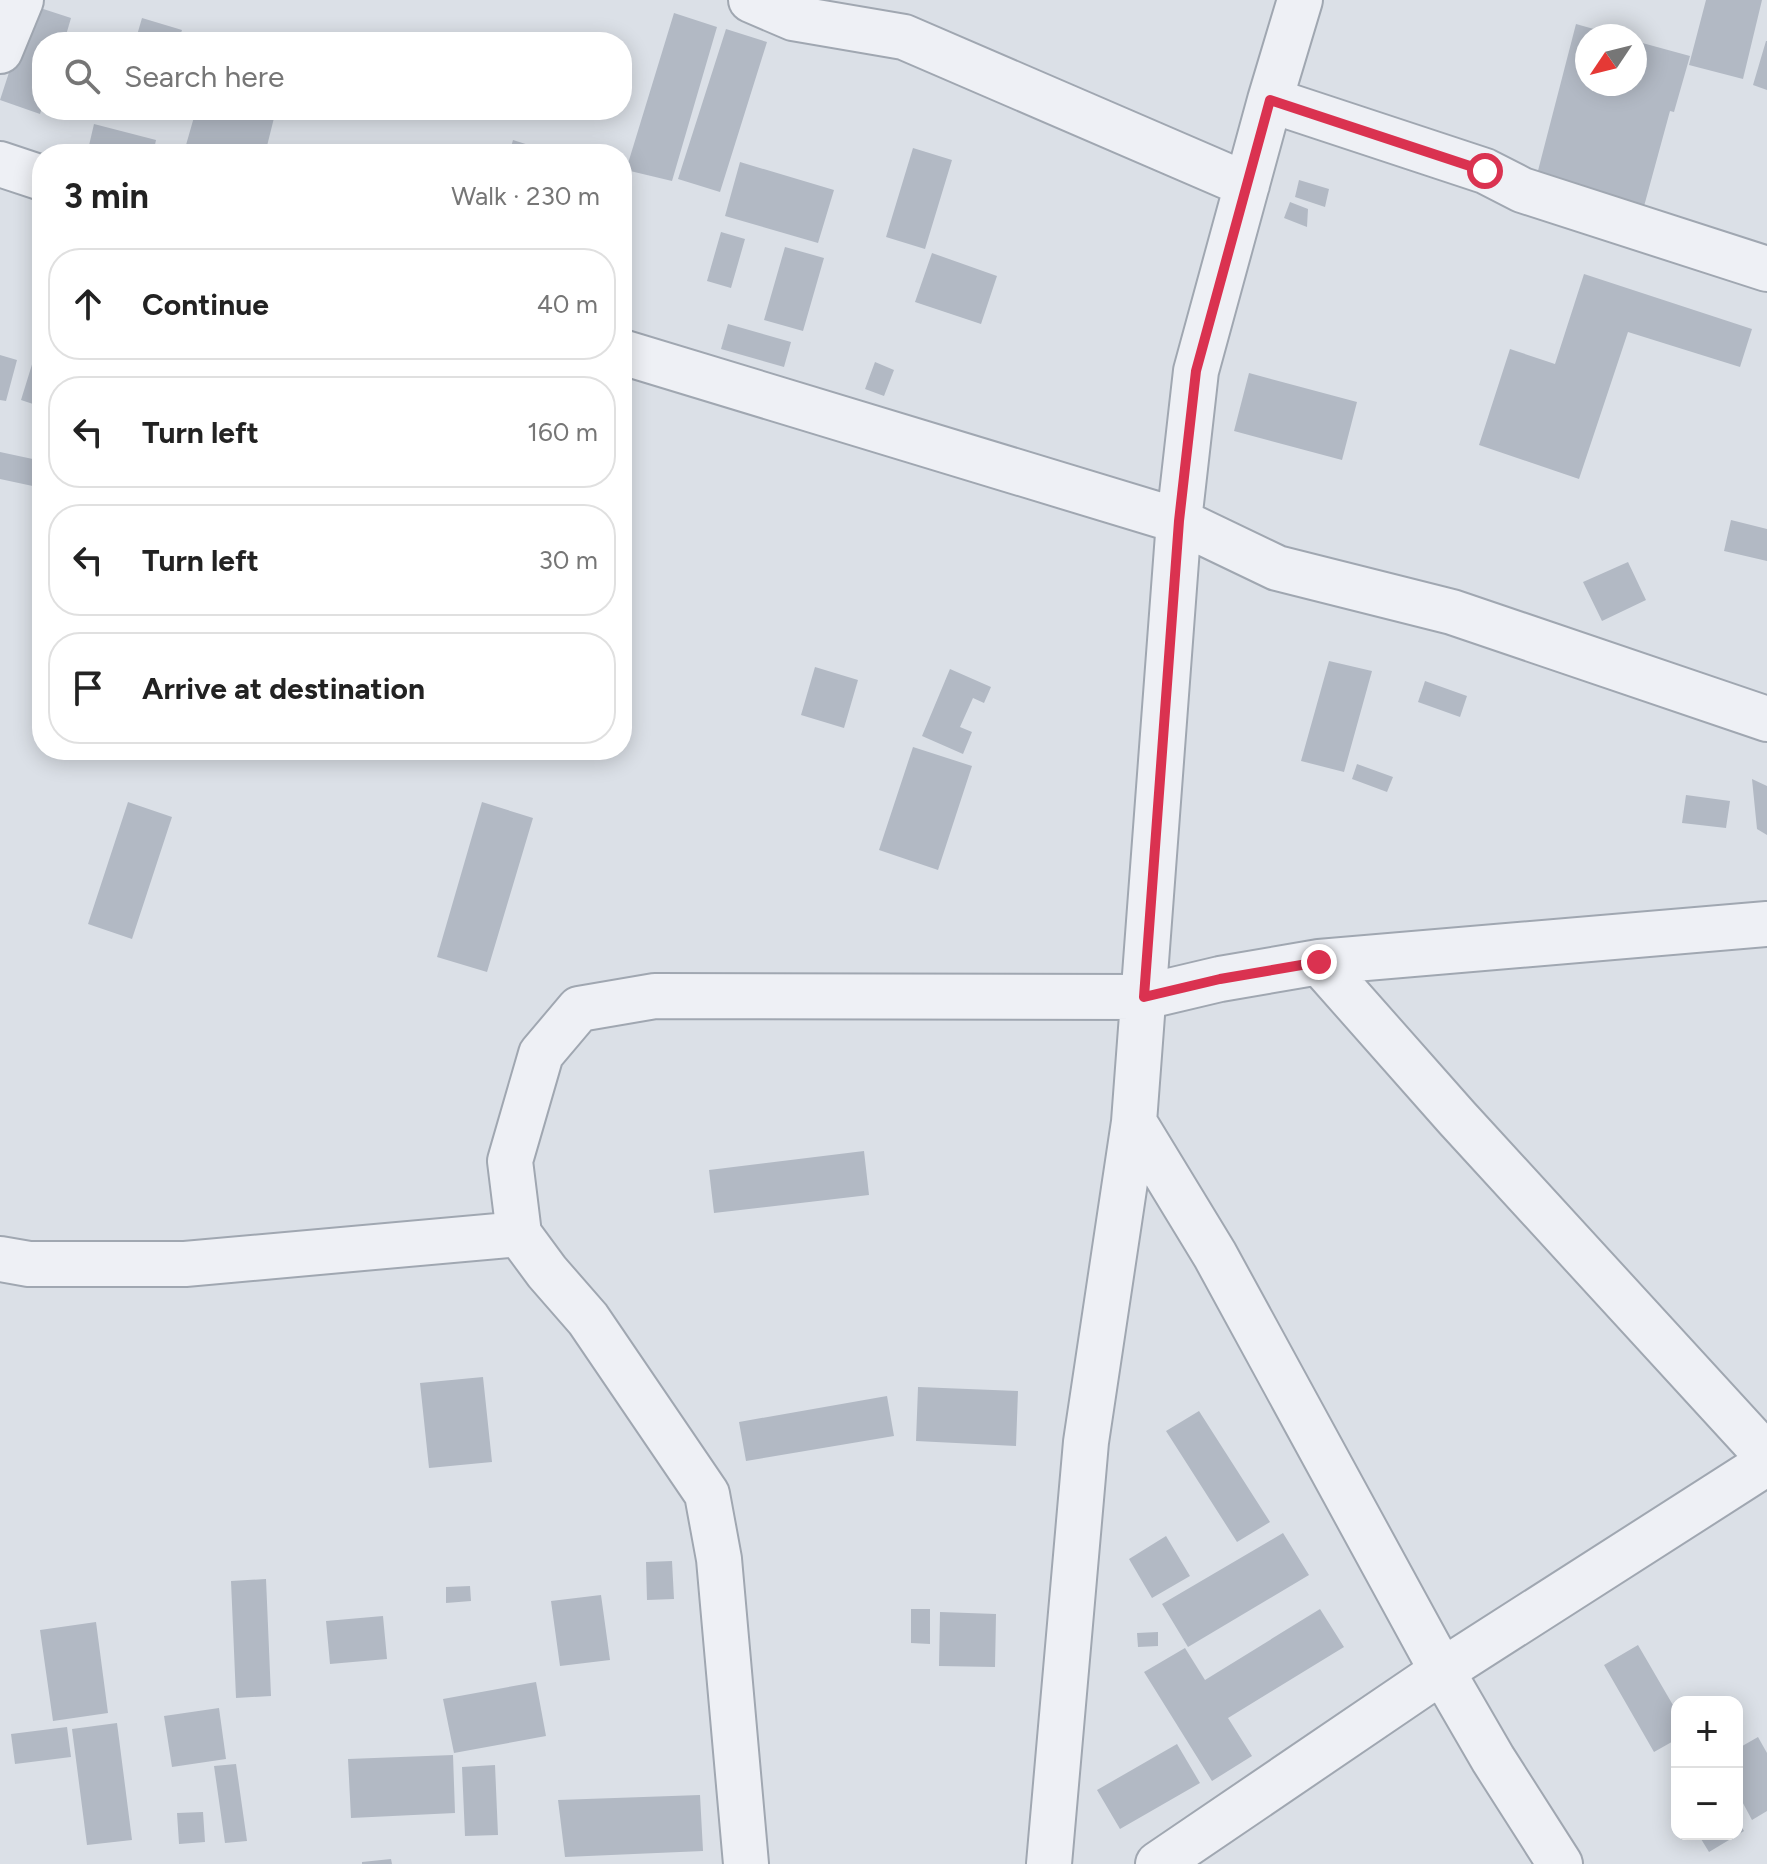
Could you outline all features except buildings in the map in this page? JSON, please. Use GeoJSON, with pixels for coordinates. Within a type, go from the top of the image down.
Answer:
{"type":"FeatureCollection","features":[{"type":"Feature","properties":{"kind":"street"},"geometry":{"type":"LineString","coordinates":[[0,51],[21,0]]}},
{"type":"Feature","properties":{"kind":"street"},"geometry":{"type":"LineString","coordinates":[[751,0],[793,18],[904,37],[1247,185]]}},
{"type":"Feature","properties":{"kind":"street"},"geometry":{"type":"LineString","coordinates":[[1049,1864],[1086,1442],[1134,1122],[1179,521],[1196,371],[1300,0]]}},
{"type":"Feature","properties":{"kind":"street"},"geometry":{"type":"LineString","coordinates":[[1270,100],[1485,171],[1522,190],[1767,269]]}},
{"type":"Feature","properties":{"kind":"street"},"geometry":{"type":"LineString","coordinates":[[0,164],[32,175]]}},
{"type":"Feature","properties":{"kind":"street"},"geometry":{"type":"LineString","coordinates":[[632,355],[1179,521],[1277,568],[1452,612],[1767,719]]}},
{"type":"Feature","properties":{"kind":"street"},"geometry":{"type":"LineString","coordinates":[[746,1864],[719,1559],[707,1494],[588,1319],[519,1234],[510,1161],[541,1054],[579,1009],[655,996],[1144,997],[1220,979],[1319,962],[1767,924]]}},
{"type":"Feature","properties":{"kind":"street"},"geometry":{"type":"LineString","coordinates":[[1319,962],[1457,1118],[1767,1456]]}},
{"type":"Feature","properties":{"kind":"street"},"geometry":{"type":"LineString","coordinates":[[1134,1122],[1215,1255],[1442,1671],[1560,1864]]}},
{"type":"Feature","properties":{"kind":"street"},"geometry":{"type":"LineString","coordinates":[[0,1259],[29,1264],[185,1264],[519,1234]]}},
{"type":"Feature","properties":{"kind":"street"},"geometry":{"type":"LineString","coordinates":[[1158,1864],[1442,1671],[1767,1463]]}},
{"type":"Feature","properties":{"kind":"route"},"geometry":{"type":"LineString","coordinates":[[1319,962],[1220,979],[1144,997],[1179,521],[1196,371],[1270,100],[1485,171]]}}]}
